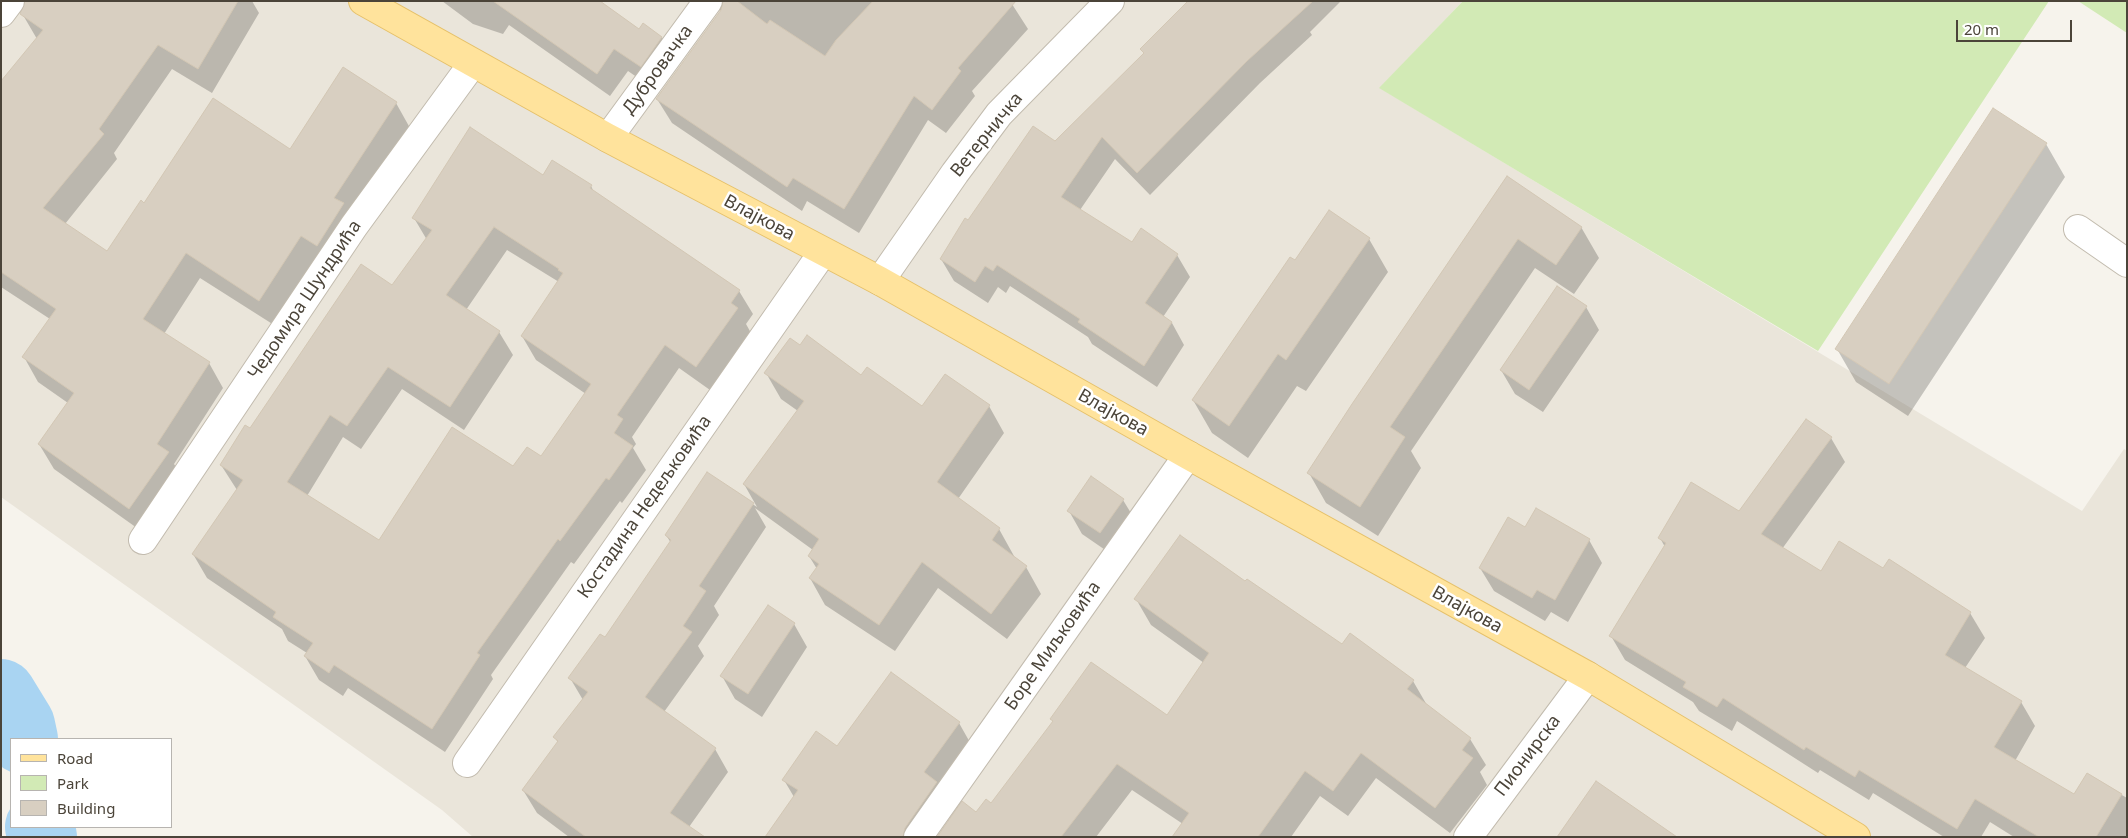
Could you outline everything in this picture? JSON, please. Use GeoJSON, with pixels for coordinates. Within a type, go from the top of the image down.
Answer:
{"type":"FeatureCollection","features":[{"type":"Feature","properties":{"kind":"main road","name":"Влајкова"},"geometry":{"type":"LineString","coordinates":[[363,1],[608,138],[880,281],[1188,455],[1588,676],[1856,837]]}},
{"type":"Feature","properties":{"kind":"street"},"geometry":{"type":"LineString","coordinates":[[1,13],[10,1]]}},
{"type":"Feature","properties":{"kind":"street","name":"Дубровачка"},"geometry":{"type":"LineString","coordinates":[[608,138],[708,1]]}},
{"type":"Feature","properties":{"kind":"street","name":"Ветерничка"},"geometry":{"type":"LineString","coordinates":[[880,281],[955,173],[999,114],[1110,1]]}},
{"type":"Feature","properties":{"kind":"street","name":"Чедомира Шундрића"},"geometry":{"type":"LineString","coordinates":[[143,540],[354,226],[473,63]]}},
{"type":"Feature","properties":{"kind":"street"},"geometry":{"type":"LineString","coordinates":[[2078,230],[2127,263]]}},
{"type":"Feature","properties":{"kind":"street","name":"Костадина Недељковића"},"geometry":{"type":"LineString","coordinates":[[467,763],[823,252]]}},
{"type":"Feature","properties":{"kind":"street","name":"Боре Миљковића"},"geometry":{"type":"LineString","coordinates":[[918,837],[1188,455]]}},
{"type":"Feature","properties":{"kind":"street","name":"Пионирска"},"geometry":{"type":"LineString","coordinates":[[1468,837],[1588,676]]}},
{"type":"Feature","properties":{"kind":"shaded area"},"geometry":{"type":"Polygon","coordinates":[[[1,1],[1463,1],[1380,88],[2082,511],[2124,449],[2127,451],[2127,837],[473,837],[442,810],[1,497],[1,1]]]}},
{"type":"Feature","properties":{"kind":"green space"},"geometry":{"type":"Polygon","coordinates":[[[1463,1],[2049,1],[1818,351],[1379,88],[1463,1]]]}},
{"type":"Feature","properties":{"kind":"green space"},"geometry":{"type":"Polygon","coordinates":[[[2078,1],[2127,1],[2127,33],[2078,1]]]}},
{"type":"Feature","properties":{"kind":"building"},"geometry":{"type":"Polygon","coordinates":[[[25,1],[238,1],[198,69],[158,45],[99,129],[104,134],[43,208],[107,251],[141,200],[144,203],[213,98],[290,149],[343,67],[397,102],[334,198],[344,203],[317,246],[301,236],[259,301],[186,253],[143,319],[210,362],[157,444],[169,452],[129,509],[38,444],[74,393],[22,357],[56,309],[1,272],[1,81],[43,30],[20,14],[25,1]]]}},
{"type":"Feature","properties":{"kind":"building"},"geometry":{"type":"Polygon","coordinates":[[[493,1],[600,1],[639,29],[643,23],[662,37],[641,67],[614,49],[597,74],[493,1]]]}},
{"type":"Feature","properties":{"kind":"building"},"geometry":{"type":"Polygon","coordinates":[[[723,1],[737,1],[767,24],[770,20],[825,56],[836,40],[873,1],[1016,1],[958,68],[961,71],[932,110],[914,96],[844,209],[793,178],[787,187],[656,99],[721,10],[723,1]]]}},
{"type":"Feature","properties":{"kind":"building"},"geometry":{"type":"Polygon","coordinates":[[[1188,1],[1313,1],[1247,61],[1137,173],[1102,137],[1061,197],[1132,242],[1141,228],[1178,254],[1145,303],[1172,322],[1144,366],[1078,322],[1080,319],[997,265],[993,271],[985,266],[975,282],[940,259],[965,218],[968,220],[1033,126],[1055,141],[1144,53],[1140,49],[1188,1]]]}},
{"type":"Feature","properties":{"kind":"building"},"geometry":{"type":"Polygon","coordinates":[[[1993,108],[2047,143],[1889,384],[1835,349],[1993,108]]]}},
{"type":"Feature","properties":{"kind":"building"},"geometry":{"type":"Polygon","coordinates":[[[470,127],[543,175],[552,160],[592,185],[590,188],[740,290],[731,303],[738,308],[696,367],[665,345],[617,415],[623,419],[614,433],[633,446],[609,480],[606,478],[560,541],[558,539],[477,653],[480,655],[432,729],[334,665],[329,673],[304,656],[313,643],[273,617],[276,612],[192,554],[243,480],[220,465],[245,425],[250,428],[361,264],[392,285],[432,230],[412,218],[470,127]],[[494,227],[446,295],[500,331],[450,407],[388,367],[347,426],[330,415],[287,482],[379,540],[452,427],[513,466],[527,447],[541,456],[591,384],[521,336],[563,273],[494,227]]]}},
{"type":"Feature","properties":{"kind":"building"},"geometry":{"type":"Polygon","coordinates":[[[1507,176],[1582,227],[1556,265],[1518,239],[1390,427],[1405,437],[1360,507],[1307,473],[1507,176]]]}},
{"type":"Feature","properties":{"kind":"building"},"geometry":{"type":"Polygon","coordinates":[[[1329,210],[1370,238],[1286,360],[1278,354],[1229,426],[1192,400],[1290,257],[1295,260],[1329,210]]]}},
{"type":"Feature","properties":{"kind":"building"},"geometry":{"type":"Polygon","coordinates":[[[1557,286],[1587,306],[1529,390],[1500,370],[1557,286]]]}},
{"type":"Feature","properties":{"kind":"building"},"geometry":{"type":"Polygon","coordinates":[[[807,335],[861,375],[867,367],[922,406],[945,374],[990,405],[937,482],[1000,528],[992,540],[1027,566],[991,614],[922,562],[879,625],[809,578],[819,564],[808,556],[819,539],[743,484],[804,401],[764,373],[790,338],[800,345],[807,335]]]}},
{"type":"Feature","properties":{"kind":"building"},"geometry":{"type":"Polygon","coordinates":[[[1806,419],[1832,437],[1761,534],[1821,571],[1839,541],[1883,568],[1889,559],[1971,612],[1945,655],[2022,701],[1994,747],[2074,794],[2087,773],[2122,794],[2096,837],[2039,837],[1975,799],[1957,829],[1859,770],[1855,777],[1806,747],[1804,750],[1723,698],[1717,707],[1683,687],[1686,682],[1609,636],[1666,543],[1658,538],[1691,482],[1739,511],[1806,419]]]}},
{"type":"Feature","properties":{"kind":"building"},"geometry":{"type":"Polygon","coordinates":[[[707,472],[754,503],[699,586],[706,591],[683,626],[692,632],[645,697],[716,748],[670,813],[705,837],[586,837],[522,790],[558,741],[553,737],[588,692],[568,678],[600,634],[605,637],[671,540],[665,535],[707,472]]]}},
{"type":"Feature","properties":{"kind":"building"},"geometry":{"type":"Polygon","coordinates":[[[1091,476],[1124,499],[1100,533],[1067,511],[1091,476]]]}},
{"type":"Feature","properties":{"kind":"building"},"geometry":{"type":"Polygon","coordinates":[[[1536,508],[1590,539],[1555,600],[1537,590],[1532,598],[1479,568],[1508,517],[1525,527],[1536,508]]]}},
{"type":"Feature","properties":{"kind":"building"},"geometry":{"type":"Polygon","coordinates":[[[1180,535],[1245,581],[1247,579],[1342,644],[1350,633],[1414,680],[1407,689],[1471,738],[1462,750],[1473,758],[1435,808],[1361,753],[1333,791],[1305,771],[1258,837],[1172,837],[1189,813],[1117,764],[1061,837],[937,837],[962,801],[976,812],[986,799],[991,803],[1053,721],[1050,719],[1091,662],[1167,715],[1209,653],[1134,599],[1180,535]]]}},
{"type":"Feature","properties":{"kind":"building"},"geometry":{"type":"Polygon","coordinates":[[[768,605],[795,623],[748,694],[720,676],[768,605]]]}},
{"type":"Feature","properties":{"kind":"building"},"geometry":{"type":"Polygon","coordinates":[[[891,672],[960,722],[924,772],[937,782],[905,828],[903,837],[765,837],[798,790],[782,780],[816,731],[837,746],[891,672]]]}},
{"type":"Feature","properties":{"kind":"building"},"geometry":{"type":"Polygon","coordinates":[[[1596,781],[1677,837],[1557,837],[1596,781]]]}},
{"type":"Feature","properties":{"kind":"waterway"},"geometry":{"type":"LineString","coordinates":[[1,694],[20,725],[23,738]]}},
{"type":"Feature","properties":{"kind":"waterway"},"geometry":{"type":"LineString","coordinates":[[40,828],[42,837]]}}]}
